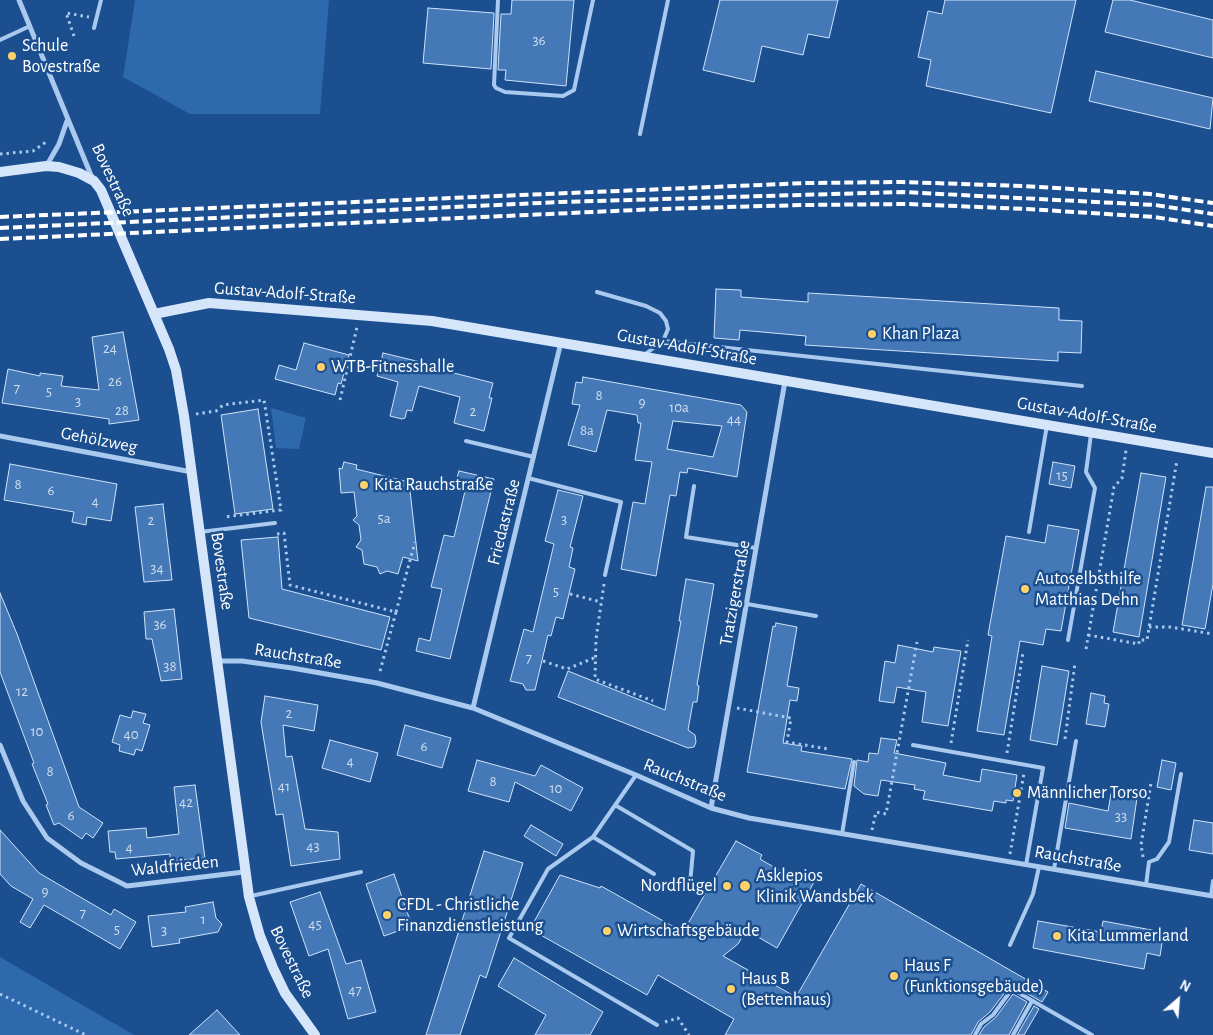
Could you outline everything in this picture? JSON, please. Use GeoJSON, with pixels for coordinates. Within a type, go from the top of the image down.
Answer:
{"type":"FeatureCollection","features":[{"type":"Feature","properties":{"kind":"street","name":"Bovestraße"},"geometry":{"type":"LineString","coordinates":[[19,0],[94,181],[102,190],[176,370],[192,472],[244,872],[249,896],[260,936],[273,968],[285,993],[315,1035]]}},
{"type":"Feature","properties":{"kind":"street"},"geometry":{"type":"LineString","coordinates":[[46,166],[64,133],[67,118]]}},
{"type":"Feature","properties":{"kind":"street"},"geometry":{"type":"LineString","coordinates":[[0,172],[46,166],[68,169],[94,181]]}},
{"type":"Feature","properties":{"kind":"street","name":"Gustav-Adolf-Straße"},"geometry":{"type":"LineString","coordinates":[[154,314],[209,303],[432,320],[1213,453]]}},
{"type":"Feature","properties":{"kind":"street","name":"Friedastraße"},"geometry":{"type":"LineString","coordinates":[[473,708],[562,342]]}},
{"type":"Feature","properties":{"kind":"street","name":"Tratzigerstraße"},"geometry":{"type":"LineString","coordinates":[[710,808],[785,381]]}},
{"type":"Feature","properties":{"kind":"street","name":"Gehölzweg"},"geometry":{"type":"LineString","coordinates":[[0,436],[192,472]]}},
{"type":"Feature","properties":{"kind":"street","name":"Rauchstraße"},"geometry":{"type":"LineString","coordinates":[[218,661],[284,666],[378,683],[473,708],[636,775],[710,808],[749,818],[1212,896]]}},
{"type":"Feature","properties":{"kind":"street","name":"Waldfrieden"},"geometry":{"type":"LineString","coordinates":[[0,745],[23,802],[47,838],[81,863],[127,886],[244,872]]}},
{"type":"Feature","properties":{"kind":"lane"},"geometry":{"type":"LineString","coordinates":[[94,28],[101,0]]}},
{"type":"Feature","properties":{"kind":"lane"},"geometry":{"type":"LineString","coordinates":[[498,0],[494,85],[496,88],[505,92],[563,96],[574,90],[593,0]]}},
{"type":"Feature","properties":{"kind":"lane"},"geometry":{"type":"LineString","coordinates":[[640,134],[668,0]]}},
{"type":"Feature","properties":{"kind":"lane"},"geometry":{"type":"LineString","coordinates":[[0,40],[30,26]]}},
{"type":"Feature","properties":{"kind":"lane"},"geometry":{"type":"LineString","coordinates":[[597,292],[646,306],[660,313],[666,321],[668,329],[663,341],[642,356]]}},
{"type":"Feature","properties":{"kind":"lane"},"geometry":{"type":"LineString","coordinates":[[663,341],[1082,386]]}},
{"type":"Feature","properties":{"kind":"lane"},"geometry":{"type":"LineString","coordinates":[[1029,532],[1048,425]]}},
{"type":"Feature","properties":{"kind":"lane"},"geometry":{"type":"LineString","coordinates":[[1068,640],[1095,488],[1086,472],[1091,432]]}},
{"type":"Feature","properties":{"kind":"lane"},"geometry":{"type":"LineString","coordinates":[[466,441],[534,457]]}},
{"type":"Feature","properties":{"kind":"lane"},"geometry":{"type":"LineString","coordinates":[[528,478],[621,502],[605,575]]}},
{"type":"Feature","properties":{"kind":"lane"},"geometry":{"type":"LineString","coordinates":[[694,486],[686,537],[756,548]]}},
{"type":"Feature","properties":{"kind":"lane"},"geometry":{"type":"LineString","coordinates":[[200,532],[275,523]]}},
{"type":"Feature","properties":{"kind":"lane"},"geometry":{"type":"LineString","coordinates":[[747,604],[816,616]]}},
{"type":"Feature","properties":{"kind":"lane"},"geometry":{"type":"LineString","coordinates":[[1054,869],[1076,741]]}},
{"type":"Feature","properties":{"kind":"lane"},"geometry":{"type":"LineString","coordinates":[[912,745],[1043,768],[1026,864]]}},
{"type":"Feature","properties":{"kind":"lane"},"geometry":{"type":"LineString","coordinates":[[842,834],[854,762]]}},
{"type":"Feature","properties":{"kind":"lane"},"geometry":{"type":"LineString","coordinates":[[1146,885],[1149,862],[1157,859],[1169,842],[1181,774]]}},
{"type":"Feature","properties":{"kind":"lane"},"geometry":{"type":"LineString","coordinates":[[636,775],[592,837],[548,869],[509,938],[657,1025]]}},
{"type":"Feature","properties":{"kind":"lane"},"geometry":{"type":"LineString","coordinates":[[615,805],[692,851],[690,884]]}},
{"type":"Feature","properties":{"kind":"lane"},"geometry":{"type":"LineString","coordinates":[[592,837],[654,874]]}},
{"type":"Feature","properties":{"kind":"lane"},"geometry":{"type":"LineString","coordinates":[[1010,945],[1032,894],[1039,867]]}},
{"type":"Feature","properties":{"kind":"lane"},"geometry":{"type":"LineString","coordinates":[[249,896],[361,872]]}},
{"type":"Feature","properties":{"kind":"lane"},"geometry":{"type":"LineString","coordinates":[[1212,896],[1213,881]]}},
{"type":"Feature","properties":{"kind":"lane"},"geometry":{"type":"LineString","coordinates":[[975,1035],[982,1024],[994,1015],[1012,989],[1092,1035]]}},
{"type":"Feature","properties":{"kind":"lane"},"geometry":{"type":"LineString","coordinates":[[1013,1035],[1032,1001]]}},
{"type":"Feature","properties":{"kind":"path"},"geometry":{"type":"LineString","coordinates":[[74,36],[66,13],[97,19]]}},
{"type":"Feature","properties":{"kind":"path"},"geometry":{"type":"LineString","coordinates":[[0,154],[33,151],[41,148],[50,139]]}},
{"type":"Feature","properties":{"kind":"path"},"geometry":{"type":"LineString","coordinates":[[340,400],[355,339],[358,314]]}},
{"type":"Feature","properties":{"kind":"path"},"geometry":{"type":"LineString","coordinates":[[184,416],[216,411],[223,406],[264,400],[281,510],[198,520]]}},
{"type":"Feature","properties":{"kind":"path"},"geometry":{"type":"LineString","coordinates":[[1086,649],[1114,487],[1122,478],[1128,438]]}},
{"type":"Feature","properties":{"kind":"path"},"geometry":{"type":"LineString","coordinates":[[1088,636],[1139,644],[1139,640],[1146,640],[1180,447]]}},
{"type":"Feature","properties":{"kind":"path"},"geometry":{"type":"LineString","coordinates":[[275,534],[284,533],[290,585],[396,612]]}},
{"type":"Feature","properties":{"kind":"path"},"geometry":{"type":"LineString","coordinates":[[378,683],[415,542]]}},
{"type":"Feature","properties":{"kind":"path"},"geometry":{"type":"LineString","coordinates":[[605,575],[595,678],[653,700]]}},
{"type":"Feature","properties":{"kind":"path"},"geometry":{"type":"LineString","coordinates":[[570,594],[601,602]]}},
{"type":"Feature","properties":{"kind":"path"},"geometry":{"type":"LineString","coordinates":[[1149,627],[1170,627],[1213,633]]}},
{"type":"Feature","properties":{"kind":"path"},"geometry":{"type":"LineString","coordinates":[[950,752],[968,640]]}},
{"type":"Feature","properties":{"kind":"path"},"geometry":{"type":"LineString","coordinates":[[871,838],[876,812],[886,814],[917,642]]}},
{"type":"Feature","properties":{"kind":"path"},"geometry":{"type":"LineString","coordinates":[[1006,762],[1023,652]]}},
{"type":"Feature","properties":{"kind":"path"},"geometry":{"type":"LineString","coordinates":[[543,662],[567,669],[596,657]]}},
{"type":"Feature","properties":{"kind":"path"},"geometry":{"type":"LineString","coordinates":[[1064,742],[1075,663]]}},
{"type":"Feature","properties":{"kind":"path"},"geometry":{"type":"LineString","coordinates":[[729,707],[791,718],[787,742],[828,749]]}},
{"type":"Feature","properties":{"kind":"path"},"geometry":{"type":"LineString","coordinates":[[1009,862],[1025,765]]}},
{"type":"Feature","properties":{"kind":"path"},"geometry":{"type":"LineString","coordinates":[[1149,862],[1143,857],[1141,845],[1151,783]]}},
{"type":"Feature","properties":{"kind":"path"},"geometry":{"type":"LineString","coordinates":[[0,994],[86,1035]]}},
{"type":"Feature","properties":{"kind":"path"},"geometry":{"type":"LineString","coordinates":[[657,1025],[678,1018],[689,1035]]}},
{"type":"Feature","properties":{"kind":"shaded area"},"geometry":{"type":"Polygon","coordinates":[[[135,0],[329,0],[320,114],[190,114],[123,77],[135,0]]]}},
{"type":"Feature","properties":{"kind":"shaded area"},"geometry":{"type":"Polygon","coordinates":[[[271,408],[306,418],[299,449],[276,448],[271,408]]]}},
{"type":"Feature","properties":{"kind":"shaded area"},"geometry":{"type":"Polygon","coordinates":[[[0,957],[134,1035],[0,1035],[0,957]]]}},
{"type":"Feature","properties":{"kind":"building"},"geometry":{"type":"Polygon","coordinates":[[[512,0],[574,0],[566,86],[505,80],[506,70],[498,70],[501,14],[511,14],[512,0]]]}},
{"type":"Feature","properties":{"kind":"building"},"geometry":{"type":"Polygon","coordinates":[[[720,0],[838,0],[829,38],[808,34],[803,55],[762,46],[754,82],[703,70],[720,0]]]}},
{"type":"Feature","properties":{"kind":"building"},"geometry":{"type":"Polygon","coordinates":[[[945,0],[1076,0],[1051,113],[926,86],[931,60],[918,57],[928,11],[942,14],[945,0]]]}},
{"type":"Feature","properties":{"kind":"building"},"geometry":{"type":"Polygon","coordinates":[[[1113,0],[1130,0],[1213,20],[1213,58],[1105,32],[1113,0]]]}},
{"type":"Feature","properties":{"kind":"building"},"geometry":{"type":"Polygon","coordinates":[[[428,8],[494,13],[491,69],[423,63],[428,8]]]}},
{"type":"Feature","properties":{"kind":"building"},"geometry":{"type":"Polygon","coordinates":[[[1096,71],[1213,98],[1210,129],[1089,101],[1096,71]]]}},
{"type":"Feature","properties":{"kind":"building"},"geometry":{"type":"Polygon","coordinates":[[[716,289],[741,290],[741,297],[808,302],[808,293],[1059,308],[1059,320],[1082,321],[1081,353],[1058,352],[1058,361],[805,345],[806,336],[740,330],[739,340],[714,338],[716,289]]]}},
{"type":"Feature","properties":{"kind":"building"},"geometry":{"type":"Polygon","coordinates":[[[123,332],[139,420],[109,424],[109,419],[2,403],[8,369],[40,376],[40,373],[63,376],[61,386],[99,390],[92,337],[123,332]]]}},
{"type":"Feature","properties":{"kind":"building","name":"WTB-Fitnesshalle"},"geometry":{"type":"Polygon","coordinates":[[[304,343],[349,355],[341,384],[338,383],[335,395],[275,379],[279,365],[296,370],[304,343]]]}},
{"type":"Feature","properties":{"kind":"building"},"geometry":{"type":"Polygon","coordinates":[[[383,353],[454,370],[454,373],[493,383],[489,398],[492,398],[484,431],[454,423],[460,397],[419,386],[412,411],[407,410],[405,418],[402,419],[390,416],[398,382],[377,376],[383,353]]]}},
{"type":"Feature","properties":{"kind":"building"},"geometry":{"type":"Polygon","coordinates":[[[583,377],[741,405],[747,412],[737,477],[688,468],[687,473],[680,472],[676,496],[670,495],[656,576],[621,569],[633,502],[645,504],[652,462],[635,460],[641,423],[638,423],[637,415],[607,410],[596,452],[568,445],[580,405],[572,404],[576,382],[582,383],[583,377]],[[673,421],[667,449],[713,457],[722,426],[673,421]]]}},
{"type":"Feature","properties":{"kind":"building"},"geometry":{"type":"Polygon","coordinates":[[[258,409],[273,509],[235,514],[221,415],[258,409]]]}},
{"type":"Feature","properties":{"kind":"building"},"geometry":{"type":"Polygon","coordinates":[[[344,462],[357,465],[356,469],[409,482],[418,561],[403,557],[398,574],[387,571],[380,574],[377,567],[364,564],[362,550],[356,547],[361,540],[359,525],[353,520],[357,516],[354,492],[341,493],[339,468],[342,469],[344,462]]]}},
{"type":"Feature","properties":{"kind":"building"},"geometry":{"type":"Polygon","coordinates":[[[1053,462],[1075,466],[1071,488],[1049,484],[1053,462]]]}},
{"type":"Feature","properties":{"kind":"building"},"geometry":{"type":"Polygon","coordinates":[[[10,464],[117,484],[111,521],[87,517],[86,525],[72,522],[74,512],[4,500],[10,464]]]}},
{"type":"Feature","properties":{"kind":"building"},"geometry":{"type":"Polygon","coordinates":[[[459,471],[494,479],[450,659],[416,651],[419,638],[430,641],[442,589],[431,587],[444,535],[454,537],[466,487],[455,485],[459,471]]]}},
{"type":"Feature","properties":{"kind":"building"},"geometry":{"type":"Polygon","coordinates":[[[1141,473],[1166,477],[1139,637],[1113,632],[1141,473]]]}},
{"type":"Feature","properties":{"kind":"building"},"geometry":{"type":"Polygon","coordinates":[[[1206,487],[1213,487],[1213,584],[1205,629],[1182,625],[1206,487]]]}},
{"type":"Feature","properties":{"kind":"building"},"geometry":{"type":"Polygon","coordinates":[[[558,490],[583,496],[570,547],[573,548],[569,567],[575,569],[563,619],[556,617],[551,636],[548,635],[535,690],[526,690],[523,684],[510,681],[524,629],[533,632],[554,544],[545,541],[558,490]]]}},
{"type":"Feature","properties":{"kind":"building"},"geometry":{"type":"Polygon","coordinates":[[[163,504],[172,580],[144,582],[135,507],[163,504]]]}},
{"type":"Feature","properties":{"kind":"building"},"geometry":{"type":"Polygon","coordinates":[[[1048,525],[1079,530],[1061,631],[1046,629],[1043,645],[1020,641],[1004,735],[977,731],[992,636],[988,635],[1006,536],[1045,543],[1048,525]]]}},
{"type":"Feature","properties":{"kind":"building"},"geometry":{"type":"Polygon","coordinates":[[[278,537],[282,589],[390,617],[381,650],[249,618],[241,540],[278,537]]]}},
{"type":"Feature","properties":{"kind":"building"},"geometry":{"type":"Polygon","coordinates":[[[686,579],[714,584],[697,685],[699,686],[697,702],[693,702],[688,730],[695,735],[696,742],[694,747],[688,748],[558,697],[568,671],[665,710],[681,621],[679,621],[686,579]]]}},
{"type":"Feature","properties":{"kind":"building"},"geometry":{"type":"Polygon","coordinates":[[[0,593],[17,634],[79,807],[103,823],[93,838],[86,833],[82,839],[59,823],[54,825],[46,805],[48,804],[32,764],[34,763],[0,672],[0,593]]]}},
{"type":"Feature","properties":{"kind":"building"},"geometry":{"type":"Polygon","coordinates":[[[174,609],[182,679],[161,681],[152,639],[146,639],[144,612],[174,609]]]}},
{"type":"Feature","properties":{"kind":"building"},"geometry":{"type":"Polygon","coordinates":[[[776,623],[797,627],[787,686],[799,688],[797,701],[790,700],[783,743],[802,746],[801,751],[852,759],[845,789],[747,772],[773,626],[775,627],[776,623]]]}},
{"type":"Feature","properties":{"kind":"building"},"geometry":{"type":"Polygon","coordinates":[[[898,645],[933,652],[934,647],[961,651],[948,726],[922,722],[926,692],[897,687],[894,703],[879,701],[885,661],[895,663],[898,645]]]}},
{"type":"Feature","properties":{"kind":"building"},"geometry":{"type":"Polygon","coordinates":[[[1042,666],[1069,671],[1057,745],[1030,740],[1042,666]]]}},
{"type":"Feature","properties":{"kind":"building"},"geometry":{"type":"Polygon","coordinates":[[[1091,693],[1105,696],[1104,703],[1109,704],[1105,727],[1086,724],[1091,693]]]}},
{"type":"Feature","properties":{"kind":"building"},"geometry":{"type":"Polygon","coordinates":[[[265,696],[318,705],[314,731],[283,725],[286,757],[292,756],[305,829],[338,832],[340,859],[291,866],[283,814],[276,815],[261,722],[265,696]]]}},
{"type":"Feature","properties":{"kind":"building"},"geometry":{"type":"Polygon","coordinates":[[[133,711],[146,714],[143,723],[150,725],[142,751],[136,749],[134,755],[119,751],[120,745],[112,742],[120,715],[131,718],[133,711]]]}},
{"type":"Feature","properties":{"kind":"building"},"geometry":{"type":"Polygon","coordinates":[[[405,725],[451,738],[442,768],[397,755],[405,725]]]}},
{"type":"Feature","properties":{"kind":"building"},"geometry":{"type":"Polygon","coordinates":[[[881,738],[897,740],[894,753],[946,763],[943,775],[980,782],[982,769],[1017,775],[1013,801],[1006,800],[1006,803],[994,801],[992,811],[923,799],[925,791],[914,789],[915,785],[881,780],[878,796],[864,794],[854,786],[857,760],[868,762],[869,753],[878,754],[881,738]]]}},
{"type":"Feature","properties":{"kind":"building"},"geometry":{"type":"Polygon","coordinates":[[[330,740],[378,753],[370,782],[322,768],[330,740]]]}},
{"type":"Feature","properties":{"kind":"building"},"geometry":{"type":"Polygon","coordinates":[[[477,760],[535,776],[541,765],[583,788],[571,811],[515,782],[509,802],[468,791],[477,760]]]}},
{"type":"Feature","properties":{"kind":"building"},"geometry":{"type":"Polygon","coordinates":[[[1162,760],[1176,763],[1171,790],[1157,787],[1162,760]]]}},
{"type":"Feature","properties":{"kind":"building"},"geometry":{"type":"Polygon","coordinates":[[[195,785],[205,858],[170,861],[170,854],[116,859],[115,852],[110,852],[108,831],[146,828],[147,838],[179,834],[174,787],[195,785]]]}},
{"type":"Feature","properties":{"kind":"building"},"geometry":{"type":"Polygon","coordinates":[[[1111,794],[1137,798],[1131,839],[1065,828],[1069,803],[1108,811],[1111,794]]]}},
{"type":"Feature","properties":{"kind":"building"},"geometry":{"type":"Polygon","coordinates":[[[1194,820],[1213,823],[1213,854],[1189,850],[1194,820]]]}},
{"type":"Feature","properties":{"kind":"building"},"geometry":{"type":"Polygon","coordinates":[[[531,825],[563,844],[556,856],[524,836],[531,825]]]}},
{"type":"Feature","properties":{"kind":"building"},"geometry":{"type":"Polygon","coordinates":[[[0,830],[39,873],[111,915],[114,909],[136,922],[120,949],[44,905],[30,928],[20,922],[33,899],[11,886],[0,874],[0,830]]]}},
{"type":"Feature","properties":{"kind":"building"},"geometry":{"type":"Polygon","coordinates":[[[736,841],[762,855],[760,859],[798,881],[802,875],[814,882],[777,948],[746,930],[738,944],[723,956],[796,997],[861,884],[1048,992],[1042,1002],[1014,986],[1010,986],[990,1012],[978,1022],[971,1035],[725,1035],[734,1019],[658,975],[647,995],[530,929],[560,875],[600,888],[601,886],[683,932],[736,841]]]}},
{"type":"Feature","properties":{"kind":"building"},"geometry":{"type":"Polygon","coordinates":[[[484,851],[523,863],[486,978],[480,975],[460,1035],[426,1035],[484,851]]]}},
{"type":"Feature","properties":{"kind":"building"},"geometry":{"type":"Polygon","coordinates":[[[394,874],[412,926],[384,936],[366,884],[394,874]]]}},
{"type":"Feature","properties":{"kind":"building"},"geometry":{"type":"Polygon","coordinates":[[[320,892],[346,964],[361,960],[376,1012],[348,1019],[328,949],[309,956],[290,902],[320,892]]]}},
{"type":"Feature","properties":{"kind":"building"},"geometry":{"type":"Polygon","coordinates":[[[213,902],[216,918],[222,924],[218,932],[179,939],[180,943],[152,947],[148,916],[186,912],[185,907],[213,902]]]}},
{"type":"Feature","properties":{"kind":"building"},"geometry":{"type":"Polygon","coordinates":[[[1038,921],[1101,932],[1103,921],[1157,931],[1155,941],[1162,943],[1160,956],[1147,953],[1144,969],[1033,948],[1038,921]]]}},
{"type":"Feature","properties":{"kind":"building"},"geometry":{"type":"Polygon","coordinates":[[[514,958],[603,1012],[590,1035],[535,1035],[546,1015],[498,986],[514,958]]]}},
{"type":"Feature","properties":{"kind":"building"},"geometry":{"type":"Polygon","coordinates":[[[1013,994],[1027,1002],[1009,1035],[979,1035],[984,1027],[996,1017],[1013,994]]]}},
{"type":"Feature","properties":{"kind":"building"},"geometry":{"type":"Polygon","coordinates":[[[1034,1006],[1039,1009],[1024,1035],[1017,1035],[1034,1006]]]}},
{"type":"Feature","properties":{"kind":"building"},"geometry":{"type":"Polygon","coordinates":[[[217,1010],[240,1035],[189,1035],[217,1010]]]}},
{"type":"Feature","properties":{"kind":"railway"},"geometry":{"type":"LineString","coordinates":[[0,217],[807,183],[901,182],[1024,186],[1150,194],[1213,203]]}},
{"type":"Feature","properties":{"kind":"railway"},"geometry":{"type":"LineString","coordinates":[[0,228],[561,202],[902,192],[1155,205],[1213,214]]}},
{"type":"Feature","properties":{"kind":"railway"},"geometry":{"type":"LineString","coordinates":[[0,239],[658,209],[802,205],[907,204],[1027,209],[1154,217],[1213,226]]}},
{"type":"Feature","properties":{"kind":"place","name":"Schule Bovestraße"},"geometry":{"type":"Point","coordinates":[12,56]}},
{"type":"Feature","properties":{"kind":"place","name":"Khan Plaza"},"geometry":{"type":"Point","coordinates":[872,334]}},
{"type":"Feature","properties":{"kind":"place","name":"WTB-Fitnesshalle"},"geometry":{"type":"Point","coordinates":[321,367]}},
{"type":"Feature","properties":{"kind":"place","name":"Kita Rauchstraße"},"geometry":{"type":"Point","coordinates":[364,485]}},
{"type":"Feature","properties":{"kind":"place","name":"Autoselbsthilfe Matthias Dehn"},"geometry":{"type":"Point","coordinates":[1025,589]}},
{"type":"Feature","properties":{"kind":"place","name":"Männlicher Torso"},"geometry":{"type":"Point","coordinates":[1017,793]}},
{"type":"Feature","properties":{"kind":"place","name":"Nordflügel"},"geometry":{"type":"Point","coordinates":[727,886]}},
{"type":"Feature","properties":{"kind":"place","name":"Asklepios Klinik Wandsbek"},"geometry":{"type":"Point","coordinates":[745,886]}},
{"type":"Feature","properties":{"kind":"place","name":"CFDL - Christliche Finanzdienstleistung"},"geometry":{"type":"Point","coordinates":[387,915]}},
{"type":"Feature","properties":{"kind":"place","name":"Wirtschaftsgebäude"},"geometry":{"type":"Point","coordinates":[607,931]}},
{"type":"Feature","properties":{"kind":"place","name":"Kita Lummerland"},"geometry":{"type":"Point","coordinates":[1057,936]}},
{"type":"Feature","properties":{"kind":"place","name":"Haus F (Funktionsgebäude)"},"geometry":{"type":"Point","coordinates":[894,976]}},
{"type":"Feature","properties":{"kind":"place","name":"Haus B (Bettenhaus)"},"geometry":{"type":"Point","coordinates":[731,989]}}]}
